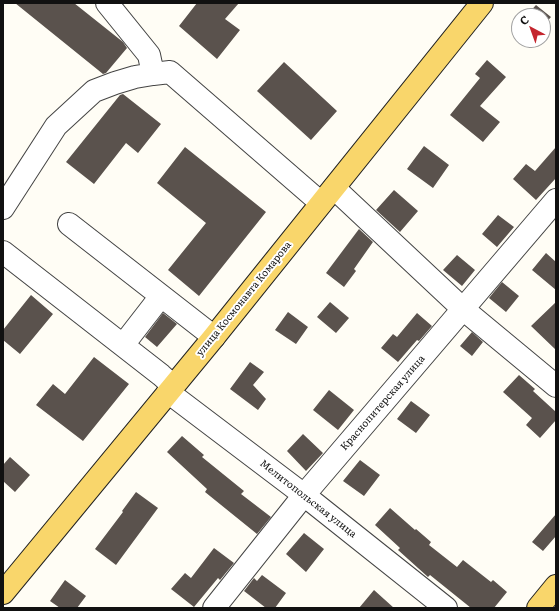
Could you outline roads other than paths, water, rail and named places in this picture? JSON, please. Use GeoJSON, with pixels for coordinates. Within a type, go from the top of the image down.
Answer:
{"type":"FeatureCollection","features":[{"type":"Feature","properties":{"kind":"main road","name":"улица Космонавта Комарова"},"geometry":{"type":"LineString","coordinates":[[3,593],[171,389],[482,3]]}},
{"type":"Feature","properties":{"kind":"main road"},"geometry":{"type":"LineString","coordinates":[[538,608],[556,586]]}},
{"type":"Feature","properties":{"kind":"street"},"geometry":{"type":"LineString","coordinates":[[107,3],[149,55],[153,74]]}},
{"type":"Feature","properties":{"kind":"street"},"geometry":{"type":"LineString","coordinates":[[3,208],[56,126],[94,91],[115,83],[153,74],[170,72],[197,95],[327,196],[556,386]]}},
{"type":"Feature","properties":{"kind":"street","name":"Краснопитерская улица"},"geometry":{"type":"LineString","coordinates":[[214,608],[304,495],[556,200]]}},
{"type":"Feature","properties":{"kind":"street"},"geometry":{"type":"LineString","coordinates":[[69,224],[214,336]]}},
{"type":"Feature","properties":{"kind":"street","name":"Мелитопольская улица"},"geometry":{"type":"LineString","coordinates":[[3,252],[123,345],[171,389],[446,608]]}},
{"type":"Feature","properties":{"kind":"street"},"geometry":{"type":"LineString","coordinates":[[123,345],[161,296]]}}]}
